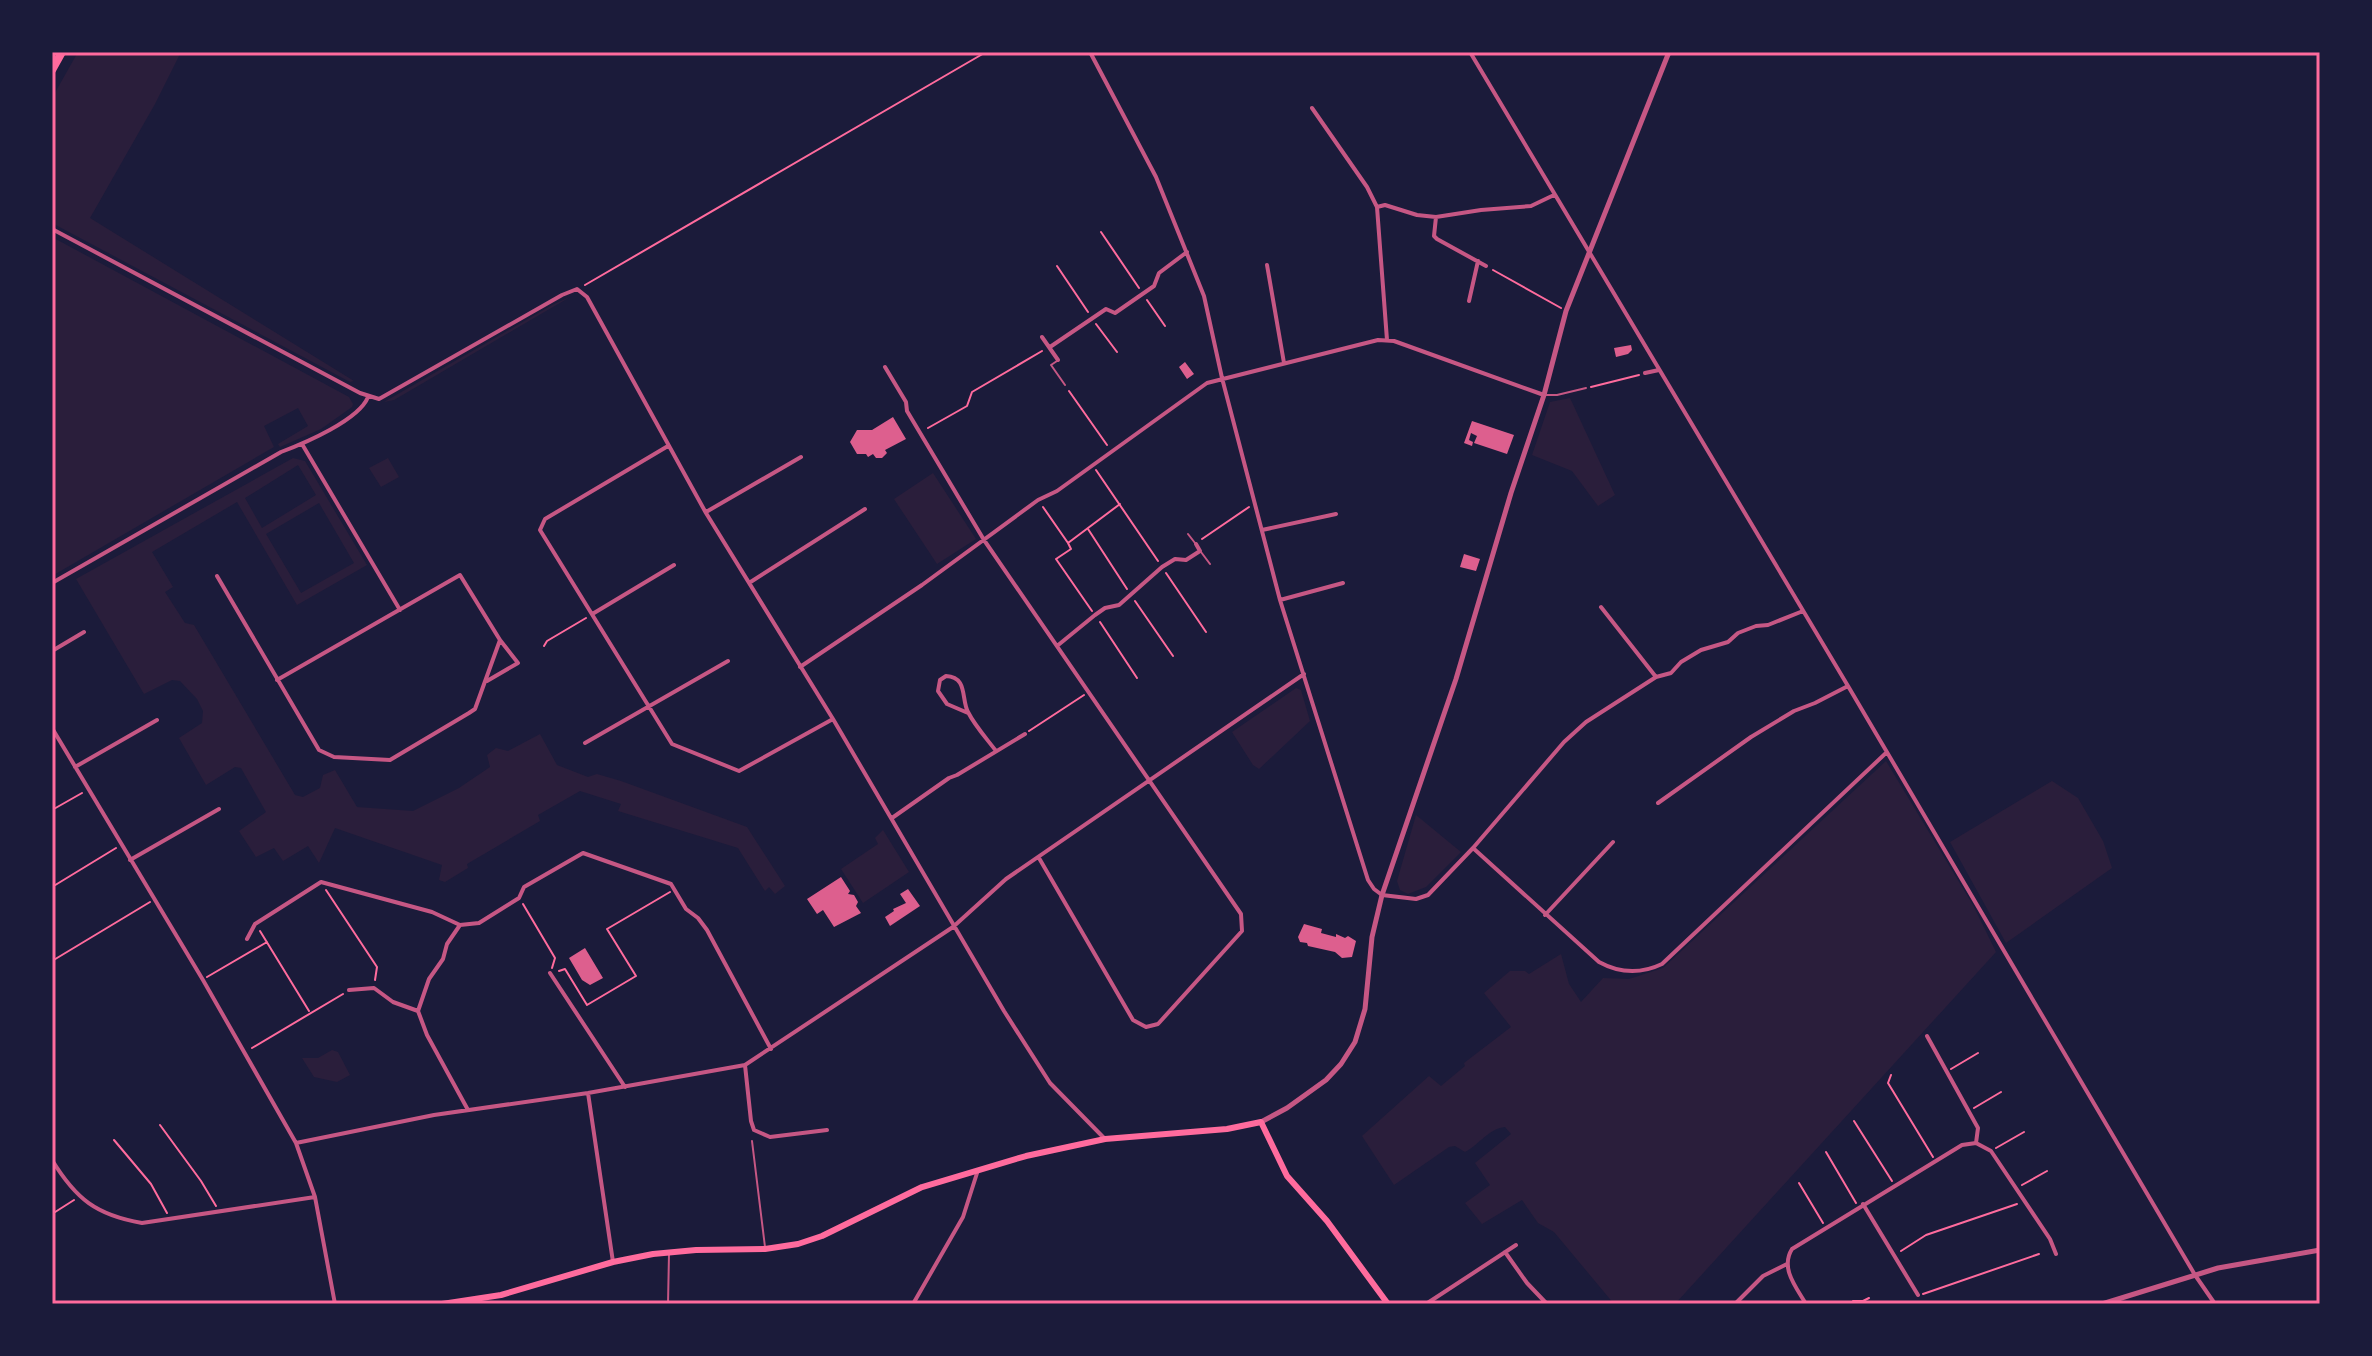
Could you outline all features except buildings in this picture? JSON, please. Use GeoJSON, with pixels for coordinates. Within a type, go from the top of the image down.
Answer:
{"type":"FeatureCollection","features":[{"type":"Feature","properties":{"kind":"highway"},"geometry":{"type":"LineString","coordinates":[[52,70],[62,52]]}},
{"type":"Feature","properties":{"kind":"main road"},"geometry":{"type":"LineString","coordinates":[[442,1304],[501,1295],[613,1262],[669,1252],[765,1249],[798,1244],[822,1236],[922,1187],[978,1169],[1105,1139],[1227,1129],[1261,1122],[1287,1176],[1327,1221],[1388,1304]]}},
{"type":"Feature","properties":{"kind":"street"},"geometry":{"type":"LineString","coordinates":[[1090,52],[1156,177],[1204,296],[1222,378],[1280,600],[1334,780],[1368,880],[1374,889],[1382,895],[1416,899],[1428,895],[1473,848],[1564,742],[1608,706],[1656,677],[1671,673],[1681,662],[1701,650],[1728,642],[1738,633],[1803,611]]}},
{"type":"Feature","properties":{"kind":"street"},"geometry":{"type":"LineString","coordinates":[[1470,52],[2215,1304]]}},
{"type":"Feature","properties":{"kind":"street"},"geometry":{"type":"LineString","coordinates":[[1261,1122],[1326,1080],[1355,1042],[1365,1009],[1372,937],[1382,895],[1456,679],[1511,493],[1544,395],[1566,311],[1669,52]]}},
{"type":"Feature","properties":{"kind":"street"},"geometry":{"type":"LineString","coordinates":[[1312,108],[1367,187],[1377,207],[1387,340]]}},
{"type":"Feature","properties":{"kind":"street"},"geometry":{"type":"LineString","coordinates":[[1377,207],[1385,205],[1417,215],[1436,217],[1531,206],[1554,195]]}},
{"type":"Feature","properties":{"kind":"street"},"geometry":{"type":"LineString","coordinates":[[1436,217],[1434,236],[1437,239],[1486,266]]}},
{"type":"Feature","properties":{"kind":"street"},"geometry":{"type":"LineString","coordinates":[[52,229],[368,397],[385,398],[562,295],[577,289],[587,297],[706,513],[833,719],[953,927],[1050,1083],[1105,1139]]}},
{"type":"Feature","properties":{"kind":"street"},"geometry":{"type":"LineString","coordinates":[[1050,347],[1106,309],[1115,313],[1143,294],[1154,286],[1159,273],[1187,252]]}},
{"type":"Feature","properties":{"kind":"street"},"geometry":{"type":"LineString","coordinates":[[1469,301],[1478,261]]}},
{"type":"Feature","properties":{"kind":"street"},"geometry":{"type":"LineString","coordinates":[[1267,265],[1284,363]]}},
{"type":"Feature","properties":{"kind":"street"},"geometry":{"type":"LineString","coordinates":[[1042,337],[1058,360]]}},
{"type":"Feature","properties":{"kind":"street"},"geometry":{"type":"LineString","coordinates":[[800,667],[1038,500],[1057,491],[1112,453],[1207,383],[1387,340],[1544,395]]}},
{"type":"Feature","properties":{"kind":"street"},"geometry":{"type":"LineString","coordinates":[[885,367],[920,433],[984,540],[1241,914],[1242,931],[1158,1024],[1146,1027],[1133,1020],[1039,858]]}},
{"type":"Feature","properties":{"kind":"street"},"geometry":{"type":"LineString","coordinates":[[1645,373],[1660,370]]}},
{"type":"Feature","properties":{"kind":"street"},"geometry":{"type":"LineString","coordinates":[[52,583],[281,452],[302,444],[361,410],[368,397]]}},
{"type":"Feature","properties":{"kind":"street"},"geometry":{"type":"LineString","coordinates":[[302,444],[400,610]]}},
{"type":"Feature","properties":{"kind":"street"},"geometry":{"type":"LineString","coordinates":[[668,446],[545,519],[540,530],[672,744],[739,771],[833,719]]}},
{"type":"Feature","properties":{"kind":"street"},"geometry":{"type":"LineString","coordinates":[[706,513],[801,457]]}},
{"type":"Feature","properties":{"kind":"street"},"geometry":{"type":"LineString","coordinates":[[749,583],[865,509]]}},
{"type":"Feature","properties":{"kind":"street"},"geometry":{"type":"LineString","coordinates":[[1262,530],[1336,514]]}},
{"type":"Feature","properties":{"kind":"street"},"geometry":{"type":"LineString","coordinates":[[1057,646],[1105,608],[1119,605],[1131,596],[1162,567],[1175,559],[1186,560],[1200,551],[1196,544]]}},
{"type":"Feature","properties":{"kind":"street"},"geometry":{"type":"LineString","coordinates":[[594,614],[674,565]]}},
{"type":"Feature","properties":{"kind":"street"},"geometry":{"type":"LineString","coordinates":[[277,680],[460,575],[518,663],[487,681]]}},
{"type":"Feature","properties":{"kind":"street"},"geometry":{"type":"LineString","coordinates":[[217,576],[319,750],[334,757],[390,760],[475,709],[500,640]]}},
{"type":"Feature","properties":{"kind":"street"},"geometry":{"type":"LineString","coordinates":[[1280,600],[1343,583]]}},
{"type":"Feature","properties":{"kind":"street"},"geometry":{"type":"LineString","coordinates":[[1601,607],[1656,677]]}},
{"type":"Feature","properties":{"kind":"street"},"geometry":{"type":"LineString","coordinates":[[52,651],[84,632]]}},
{"type":"Feature","properties":{"kind":"street"},"geometry":{"type":"LineString","coordinates":[[585,743],[728,661]]}},
{"type":"Feature","properties":{"kind":"street"},"geometry":{"type":"LineString","coordinates":[[296,1143],[468,1110],[625,1087],[745,1065],[953,927],[994,889],[1304,674]]}},
{"type":"Feature","properties":{"kind":"street"},"geometry":{"type":"LineString","coordinates":[[968,713],[947,704],[938,691],[940,680],[946,676],[957,680],[964,690],[968,713],[996,751]]}},
{"type":"Feature","properties":{"kind":"street"},"geometry":{"type":"LineString","coordinates":[[1658,803],[1751,737],[1794,711],[1848,686]]}},
{"type":"Feature","properties":{"kind":"street"},"geometry":{"type":"LineString","coordinates":[[75,767],[157,720]]}},
{"type":"Feature","properties":{"kind":"street"},"geometry":{"type":"LineString","coordinates":[[52,728],[203,980],[296,1143],[315,1197],[335,1304]]}},
{"type":"Feature","properties":{"kind":"street"},"geometry":{"type":"LineString","coordinates":[[892,818],[949,778],[1025,734]]}},
{"type":"Feature","properties":{"kind":"street"},"geometry":{"type":"LineString","coordinates":[[1473,848],[1599,962],[1610,968],[1633,971],[1654,968],[1662,964],[1887,752]]}},
{"type":"Feature","properties":{"kind":"street"},"geometry":{"type":"LineString","coordinates":[[130,860],[219,809]]}},
{"type":"Feature","properties":{"kind":"street"},"geometry":{"type":"LineString","coordinates":[[1545,915],[1613,842]]}},
{"type":"Feature","properties":{"kind":"street"},"geometry":{"type":"LineString","coordinates":[[247,939],[255,924],[321,882],[432,912],[460,925],[479,923],[519,898],[524,887],[583,853],[671,884],[686,909],[707,930],[771,1049]]}},
{"type":"Feature","properties":{"kind":"street"},"geometry":{"type":"LineString","coordinates":[[460,925],[447,944],[436,972],[429,979],[418,1011],[427,1035],[468,1110]]}},
{"type":"Feature","properties":{"kind":"street"},"geometry":{"type":"LineString","coordinates":[[550,973],[625,1087]]}},
{"type":"Feature","properties":{"kind":"street"},"geometry":{"type":"LineString","coordinates":[[349,990],[374,988],[393,1002],[418,1011]]}},
{"type":"Feature","properties":{"kind":"street"},"geometry":{"type":"LineString","coordinates":[[1927,1036],[1978,1128],[1976,1143]]}},
{"type":"Feature","properties":{"kind":"street"},"geometry":{"type":"LineString","coordinates":[[745,1065],[754,1130],[770,1137],[827,1130]]}},
{"type":"Feature","properties":{"kind":"street"},"geometry":{"type":"LineString","coordinates":[[588,1093],[613,1262]]}},
{"type":"Feature","properties":{"kind":"street"},"geometry":{"type":"LineString","coordinates":[[1806,1304],[1787,1264],[1792,1249],[1962,1145],[1976,1143],[1991,1151],[2050,1239],[2056,1254]]}},
{"type":"Feature","properties":{"kind":"street"},"geometry":{"type":"LineString","coordinates":[[52,1160],[78,1197],[98,1211],[118,1219],[142,1223],[315,1197]]}},
{"type":"Feature","properties":{"kind":"street"},"geometry":{"type":"LineString","coordinates":[[913,1304],[963,1217],[978,1169]]}},
{"type":"Feature","properties":{"kind":"street"},"geometry":{"type":"LineString","coordinates":[[1860,1205],[1918,1295]]}},
{"type":"Feature","properties":{"kind":"street"},"geometry":{"type":"LineString","coordinates":[[1426,1304],[1516,1245]]}},
{"type":"Feature","properties":{"kind":"street"},"geometry":{"type":"LineString","coordinates":[[2102,1304],[2218,1268],[2320,1250]]}},
{"type":"Feature","properties":{"kind":"street"},"geometry":{"type":"LineString","coordinates":[[1505,1252],[1547,1304]]}},
{"type":"Feature","properties":{"kind":"street"},"geometry":{"type":"LineString","coordinates":[[1735,1304],[1763,1276],[1787,1264]]}},
{"type":"Feature","properties":{"kind":"lane"},"geometry":{"type":"LineString","coordinates":[[1058,360],[1051,365],[1065,385]]}},
{"type":"Feature","properties":{"kind":"lane"},"geometry":{"type":"LineString","coordinates":[[1544,395],[1586,388]]}},
{"type":"Feature","properties":{"kind":"lane"},"geometry":{"type":"LineString","coordinates":[[1188,534],[1196,544]]}},
{"type":"Feature","properties":{"kind":"lane"},"geometry":{"type":"LineString","coordinates":[[1200,551],[1210,564]]}},
{"type":"Feature","properties":{"kind":"lane"},"geometry":{"type":"LineString","coordinates":[[752,1141],[765,1249]]}},
{"type":"Feature","properties":{"kind":"lane"},"geometry":{"type":"LineString","coordinates":[[668,1304],[669,1252]]}},
{"type":"Feature","properties":{"kind":"path"},"geometry":{"type":"LineString","coordinates":[[577,289],[986,52]]}},
{"type":"Feature","properties":{"kind":"path"},"geometry":{"type":"LineString","coordinates":[[1101,232],[1165,326]]}},
{"type":"Feature","properties":{"kind":"path"},"geometry":{"type":"LineString","coordinates":[[1057,266],[1117,352]]}},
{"type":"Feature","properties":{"kind":"path"},"geometry":{"type":"LineString","coordinates":[[1486,266],[1566,311]]}},
{"type":"Feature","properties":{"kind":"path"},"geometry":{"type":"LineString","coordinates":[[920,433],[967,406],[972,392],[1050,347]]}},
{"type":"Feature","properties":{"kind":"path"},"geometry":{"type":"LineString","coordinates":[[1586,388],[1645,373]]}},
{"type":"Feature","properties":{"kind":"path"},"geometry":{"type":"LineString","coordinates":[[1065,385],[1112,453]]}},
{"type":"Feature","properties":{"kind":"path"},"geometry":{"type":"LineString","coordinates":[[1093,466],[1206,632]]}},
{"type":"Feature","properties":{"kind":"path"},"geometry":{"type":"LineString","coordinates":[[1038,500],[1071,549],[1056,559],[1137,678]]}},
{"type":"Feature","properties":{"kind":"path"},"geometry":{"type":"LineString","coordinates":[[1068,543],[1120,504]]}},
{"type":"Feature","properties":{"kind":"path"},"geometry":{"type":"LineString","coordinates":[[1196,544],[1254,504]]}},
{"type":"Feature","properties":{"kind":"path"},"geometry":{"type":"LineString","coordinates":[[1088,529],[1173,656]]}},
{"type":"Feature","properties":{"kind":"path"},"geometry":{"type":"LineString","coordinates":[[544,646],[547,641],[594,614]]}},
{"type":"Feature","properties":{"kind":"path"},"geometry":{"type":"LineString","coordinates":[[1025,734],[1088,692]]}},
{"type":"Feature","properties":{"kind":"path"},"geometry":{"type":"LineString","coordinates":[[52,810],[87,790]]}},
{"type":"Feature","properties":{"kind":"path"},"geometry":{"type":"LineString","coordinates":[[52,887],[121,846]]}},
{"type":"Feature","properties":{"kind":"path"},"geometry":{"type":"LineString","coordinates":[[321,882],[377,967],[374,988]]}},
{"type":"Feature","properties":{"kind":"path"},"geometry":{"type":"LineString","coordinates":[[550,973],[565,969],[587,1005],[636,976],[607,929],[674,890]]}},
{"type":"Feature","properties":{"kind":"path"},"geometry":{"type":"LineString","coordinates":[[519,898],[555,958],[550,973]]}},
{"type":"Feature","properties":{"kind":"path"},"geometry":{"type":"LineString","coordinates":[[52,961],[154,900]]}},
{"type":"Feature","properties":{"kind":"path"},"geometry":{"type":"LineString","coordinates":[[255,924],[310,1012]]}},
{"type":"Feature","properties":{"kind":"path"},"geometry":{"type":"LineString","coordinates":[[203,980],[267,942]]}},
{"type":"Feature","properties":{"kind":"path"},"geometry":{"type":"LineString","coordinates":[[244,1053],[349,990]]}},
{"type":"Feature","properties":{"kind":"path"},"geometry":{"type":"LineString","coordinates":[[1947,1072],[1978,1053]]}},
{"type":"Feature","properties":{"kind":"path"},"geometry":{"type":"LineString","coordinates":[[1891,1075],[1888,1083],[1936,1161]]}},
{"type":"Feature","properties":{"kind":"path"},"geometry":{"type":"LineString","coordinates":[[1970,1111],[2001,1092]]}},
{"type":"Feature","properties":{"kind":"path"},"geometry":{"type":"LineString","coordinates":[[1854,1121],[1895,1186]]}},
{"type":"Feature","properties":{"kind":"path"},"geometry":{"type":"LineString","coordinates":[[160,1125],[220,1212]]}},
{"type":"Feature","properties":{"kind":"path"},"geometry":{"type":"LineString","coordinates":[[1991,1151],[2024,1132]]}},
{"type":"Feature","properties":{"kind":"path"},"geometry":{"type":"LineString","coordinates":[[114,1140],[159,1195],[170,1219]]}},
{"type":"Feature","properties":{"kind":"path"},"geometry":{"type":"LineString","coordinates":[[1826,1152],[1860,1205]]}},
{"type":"Feature","properties":{"kind":"path"},"geometry":{"type":"LineString","coordinates":[[2017,1188],[2047,1171]]}},
{"type":"Feature","properties":{"kind":"path"},"geometry":{"type":"LineString","coordinates":[[1799,1183],[1825,1227]]}},
{"type":"Feature","properties":{"kind":"path"},"geometry":{"type":"LineString","coordinates":[[52,1214],[78,1197]]}},
{"type":"Feature","properties":{"kind":"path"},"geometry":{"type":"LineString","coordinates":[[1894,1256],[1926,1235],[2026,1201]]}},
{"type":"Feature","properties":{"kind":"path"},"geometry":{"type":"LineString","coordinates":[[1918,1295],[2039,1254]]}},
{"type":"Feature","properties":{"kind":"path"},"geometry":{"type":"LineString","coordinates":[[1853,1301],[1869,1298]]}},
{"type":"Feature","properties":{"kind":"shaded area"},"geometry":{"type":"Polygon","coordinates":[[[78,52],[181,52],[90,218],[354,381],[350,382],[52,223],[52,98],[78,52]]]}},
{"type":"Feature","properties":{"kind":"shaded area"},"geometry":{"type":"Polygon","coordinates":[[[52,237],[349,397],[352,407],[321,429],[280,447],[278,444],[308,426],[298,408],[264,426],[274,447],[52,576],[52,237]]]}},
{"type":"Feature","properties":{"kind":"shaded area"},"geometry":{"type":"Polygon","coordinates":[[[570,297],[394,400],[384,402],[552,305],[570,297]]]}},
{"type":"Feature","properties":{"kind":"shaded area"},"geometry":{"type":"Polygon","coordinates":[[[1570,398],[1615,495],[1598,506],[1572,471],[1532,455],[1550,402],[1570,398]]]}},
{"type":"Feature","properties":{"kind":"shaded area"},"geometry":{"type":"Polygon","coordinates":[[[293,458],[305,461],[367,565],[297,605],[237,502],[152,552],[173,587],[165,592],[185,623],[194,625],[295,795],[303,797],[320,788],[323,775],[335,770],[357,807],[413,811],[459,788],[490,767],[487,755],[496,748],[508,751],[540,734],[557,765],[588,777],[597,774],[621,781],[747,827],[785,886],[775,894],[769,887],[765,891],[738,848],[618,811],[621,804],[580,791],[538,815],[540,821],[467,864],[468,868],[445,882],[439,880],[442,865],[335,828],[319,863],[308,846],[283,861],[274,848],[256,857],[239,831],[266,812],[241,768],[235,767],[206,785],[179,738],[202,723],[203,711],[197,699],[180,681],[172,680],[144,694],[76,579],[293,458]],[[298,465],[245,498],[262,528],[316,495],[298,465]],[[319,503],[266,534],[301,593],[354,563],[319,503]]]}},
{"type":"Feature","properties":{"kind":"shaded area"},"geometry":{"type":"Polygon","coordinates":[[[388,458],[399,477],[381,487],[369,468],[388,458]]]}},
{"type":"Feature","properties":{"kind":"shaded area"},"geometry":{"type":"Polygon","coordinates":[[[933,473],[976,539],[937,564],[894,499],[933,473]]]}},
{"type":"Feature","properties":{"kind":"shaded area"},"geometry":{"type":"Polygon","coordinates":[[[1296,688],[1301,690],[1310,721],[1259,769],[1253,765],[1232,732],[1296,688]]]}},
{"type":"Feature","properties":{"kind":"shaded area"},"geometry":{"type":"Polygon","coordinates":[[[1886,761],[1973,905],[1996,952],[1675,1304],[1614,1304],[1554,1232],[1538,1223],[1522,1200],[1482,1224],[1465,1203],[1490,1185],[1475,1163],[1511,1134],[1505,1127],[1494,1131],[1465,1152],[1455,1146],[1449,1147],[1394,1185],[1362,1136],[1429,1076],[1441,1086],[1465,1066],[1464,1063],[1511,1027],[1484,993],[1510,971],[1529,974],[1561,954],[1569,984],[1581,1002],[1603,978],[1629,979],[1663,968],[1886,761]]]}},
{"type":"Feature","properties":{"kind":"shaded area"},"geometry":{"type":"Polygon","coordinates":[[[2052,781],[2078,798],[2103,841],[2112,868],[2006,943],[1950,842],[2052,781]]]}},
{"type":"Feature","properties":{"kind":"shaded area"},"geometry":{"type":"Polygon","coordinates":[[[1416,815],[1461,852],[1426,887],[1408,894],[1400,890],[1397,881],[1416,815]]]}},
{"type":"Feature","properties":{"kind":"shaded area"},"geometry":{"type":"Polygon","coordinates":[[[883,830],[909,872],[863,903],[841,869],[878,844],[875,838],[883,830]]]}},
{"type":"Feature","properties":{"kind":"shaded area"},"geometry":{"type":"Polygon","coordinates":[[[332,1050],[338,1052],[350,1075],[337,1082],[314,1077],[302,1058],[318,1058],[332,1050]]]}}]}
